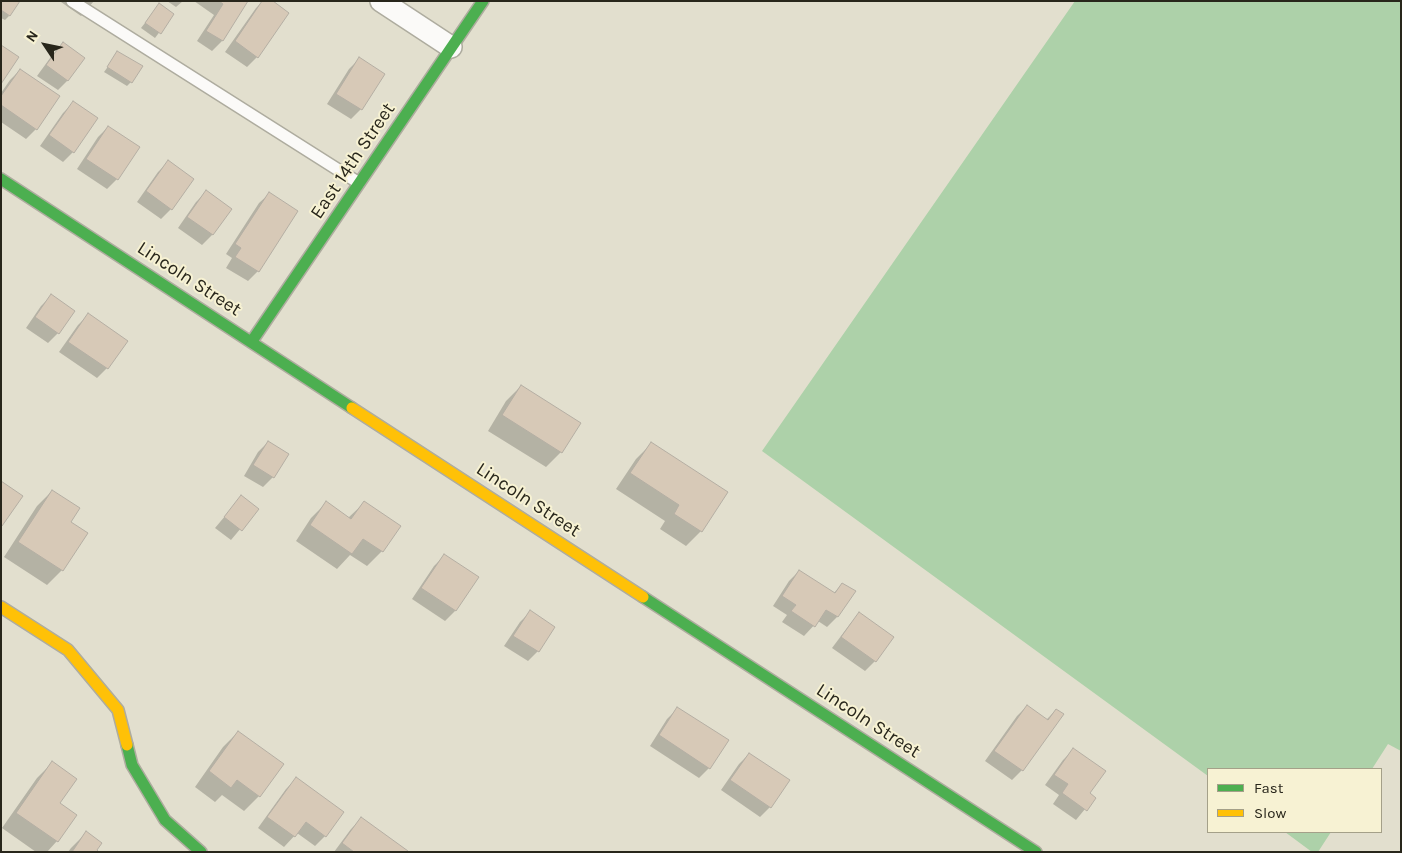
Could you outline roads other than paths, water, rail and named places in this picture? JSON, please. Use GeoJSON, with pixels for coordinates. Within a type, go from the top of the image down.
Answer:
{"type":"FeatureCollection","features":[{"type":"Feature","properties":{"kind":"street"},"geometry":{"type":"LineString","coordinates":[[381,1],[451,46]]}},
{"type":"Feature","properties":{"kind":"street","name":"East 14th Street"},"geometry":{"type":"LineString","coordinates":[[252,341],[483,1]]}},
{"type":"Feature","properties":{"kind":"street","name":"Lincoln Street"},"geometry":{"type":"LineString","coordinates":[[1,179],[1036,852]]}},
{"type":"Feature","properties":{"kind":"street"},"geometry":{"type":"LineString","coordinates":[[1,607],[68,650],[118,710],[132,765],[165,820],[201,852]]}},
{"type":"Feature","properties":{"kind":"lane"},"geometry":{"type":"LineString","coordinates":[[72,1],[359,182]]}}]}
